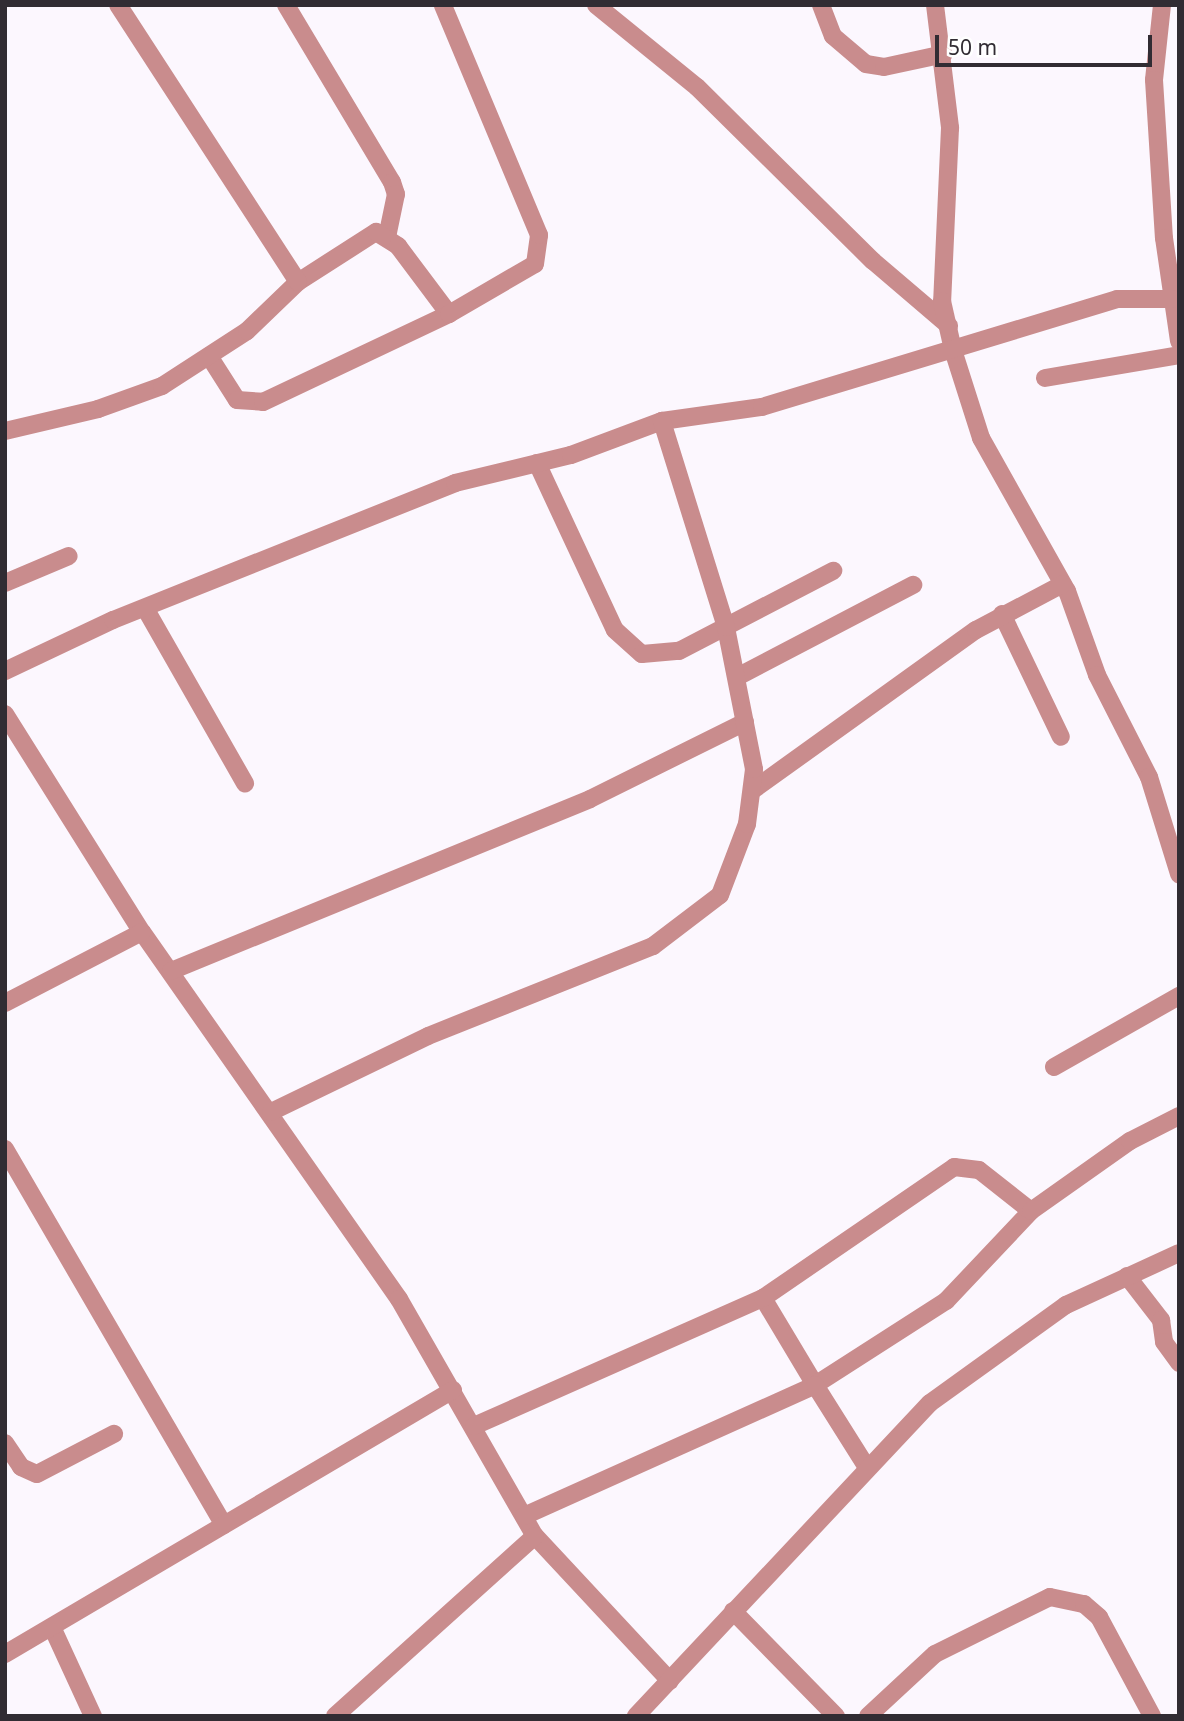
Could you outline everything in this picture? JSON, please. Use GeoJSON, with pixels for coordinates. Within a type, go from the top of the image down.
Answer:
{"type":"FeatureCollection","features":[{"type":"Feature","properties":{"kind":"street"},"geometry":{"type":"LineString","coordinates":[[118,5],[298,282]]}},
{"type":"Feature","properties":{"kind":"street"},"geometry":{"type":"LineString","coordinates":[[286,5],[392,182],[396,194],[387,237]]}},
{"type":"Feature","properties":{"kind":"street"},"geometry":{"type":"LineString","coordinates":[[209,356],[237,400],[263,402],[449,314],[524,275],[539,251],[513,168],[443,5]]}},
{"type":"Feature","properties":{"kind":"street"},"geometry":{"type":"LineString","coordinates":[[596,5],[697,87],[873,261],[948,326]]}},
{"type":"Feature","properties":{"kind":"street"},"geometry":{"type":"LineString","coordinates":[[821,5],[833,36],[866,64],[884,67],[944,54]]}},
{"type":"Feature","properties":{"kind":"street"},"geometry":{"type":"LineString","coordinates":[[935,5],[944,54],[950,128],[942,300],[953,350],[981,438],[1063,584],[1097,675],[1149,777],[1179,874]]}},
{"type":"Feature","properties":{"kind":"street"},"geometry":{"type":"LineString","coordinates":[[1162,5],[1154,79],[1172,299],[1179,341]]}},
{"type":"Feature","properties":{"kind":"street"},"geometry":{"type":"LineString","coordinates":[[5,431],[98,410],[162,386],[247,331],[298,282],[365,236],[387,237],[449,314]]}},
{"type":"Feature","properties":{"kind":"street"},"geometry":{"type":"LineString","coordinates":[[5,671],[145,608],[455,483],[537,463],[662,421],[762,407],[1117,299],[1172,299]]}},
{"type":"Feature","properties":{"kind":"street"},"geometry":{"type":"LineString","coordinates":[[1045,378],[1179,355]]}},
{"type":"Feature","properties":{"kind":"street"},"geometry":{"type":"LineString","coordinates":[[271,1112],[429,1036],[653,946],[688,923],[720,895],[733,871],[753,790],[745,722],[726,627],[662,421]]}},
{"type":"Feature","properties":{"kind":"street"},"geometry":{"type":"LineString","coordinates":[[537,463],[626,643],[656,656],[726,627],[833,571]]}},
{"type":"Feature","properties":{"kind":"street"},"geometry":{"type":"LineString","coordinates":[[5,583],[69,556]]}},
{"type":"Feature","properties":{"kind":"street"},"geometry":{"type":"LineString","coordinates":[[753,790],[1002,614],[1063,584]]}},
{"type":"Feature","properties":{"kind":"street"},"geometry":{"type":"LineString","coordinates":[[737,677],[914,585]]}},
{"type":"Feature","properties":{"kind":"street"},"geometry":{"type":"LineString","coordinates":[[145,608],[245,783]]}},
{"type":"Feature","properties":{"kind":"street"},"geometry":{"type":"LineString","coordinates":[[1002,614],[1061,737]]}},
{"type":"Feature","properties":{"kind":"street"},"geometry":{"type":"LineString","coordinates":[[5,713],[142,932],[271,1112],[453,1390],[535,1536],[670,1681]]}},
{"type":"Feature","properties":{"kind":"street"},"geometry":{"type":"LineString","coordinates":[[171,971],[590,799],[745,722]]}},
{"type":"Feature","properties":{"kind":"street"},"geometry":{"type":"LineString","coordinates":[[5,1003],[142,932]]}},
{"type":"Feature","properties":{"kind":"street"},"geometry":{"type":"LineString","coordinates":[[1054,1067],[1179,996]]}},
{"type":"Feature","properties":{"kind":"street"},"geometry":{"type":"LineString","coordinates":[[524,1516],[815,1385],[937,1308],[1031,1211],[1130,1141],[1179,1116]]}},
{"type":"Feature","properties":{"kind":"street"},"geometry":{"type":"LineString","coordinates":[[5,1149],[224,1525]]}},
{"type":"Feature","properties":{"kind":"street"},"geometry":{"type":"LineString","coordinates":[[474,1426],[763,1298],[954,1167],[979,1170],[1031,1211]]}},
{"type":"Feature","properties":{"kind":"street"},"geometry":{"type":"LineString","coordinates":[[636,1716],[866,1466],[930,1403],[1066,1305],[1179,1252]]}},
{"type":"Feature","properties":{"kind":"street"},"geometry":{"type":"LineString","coordinates":[[1126,1276],[1161,1320],[1164,1342],[1179,1363]]}},
{"type":"Feature","properties":{"kind":"street"},"geometry":{"type":"LineString","coordinates":[[763,1298],[866,1466]]}},
{"type":"Feature","properties":{"kind":"street"},"geometry":{"type":"LineString","coordinates":[[5,1654],[453,1390]]}},
{"type":"Feature","properties":{"kind":"street"},"geometry":{"type":"LineString","coordinates":[[5,1444],[22,1467],[37,1474],[114,1434]]}},
{"type":"Feature","properties":{"kind":"street"},"geometry":{"type":"LineString","coordinates":[[335,1716],[535,1536]]}},
{"type":"Feature","properties":{"kind":"street"},"geometry":{"type":"LineString","coordinates":[[868,1716],[934,1654],[1050,1597],[1084,1604],[1099,1617],[1153,1716]]}},
{"type":"Feature","properties":{"kind":"street"},"geometry":{"type":"LineString","coordinates":[[733,1611],[836,1716]]}},
{"type":"Feature","properties":{"kind":"street"},"geometry":{"type":"LineString","coordinates":[[52,1627],[93,1716]]}}]}
